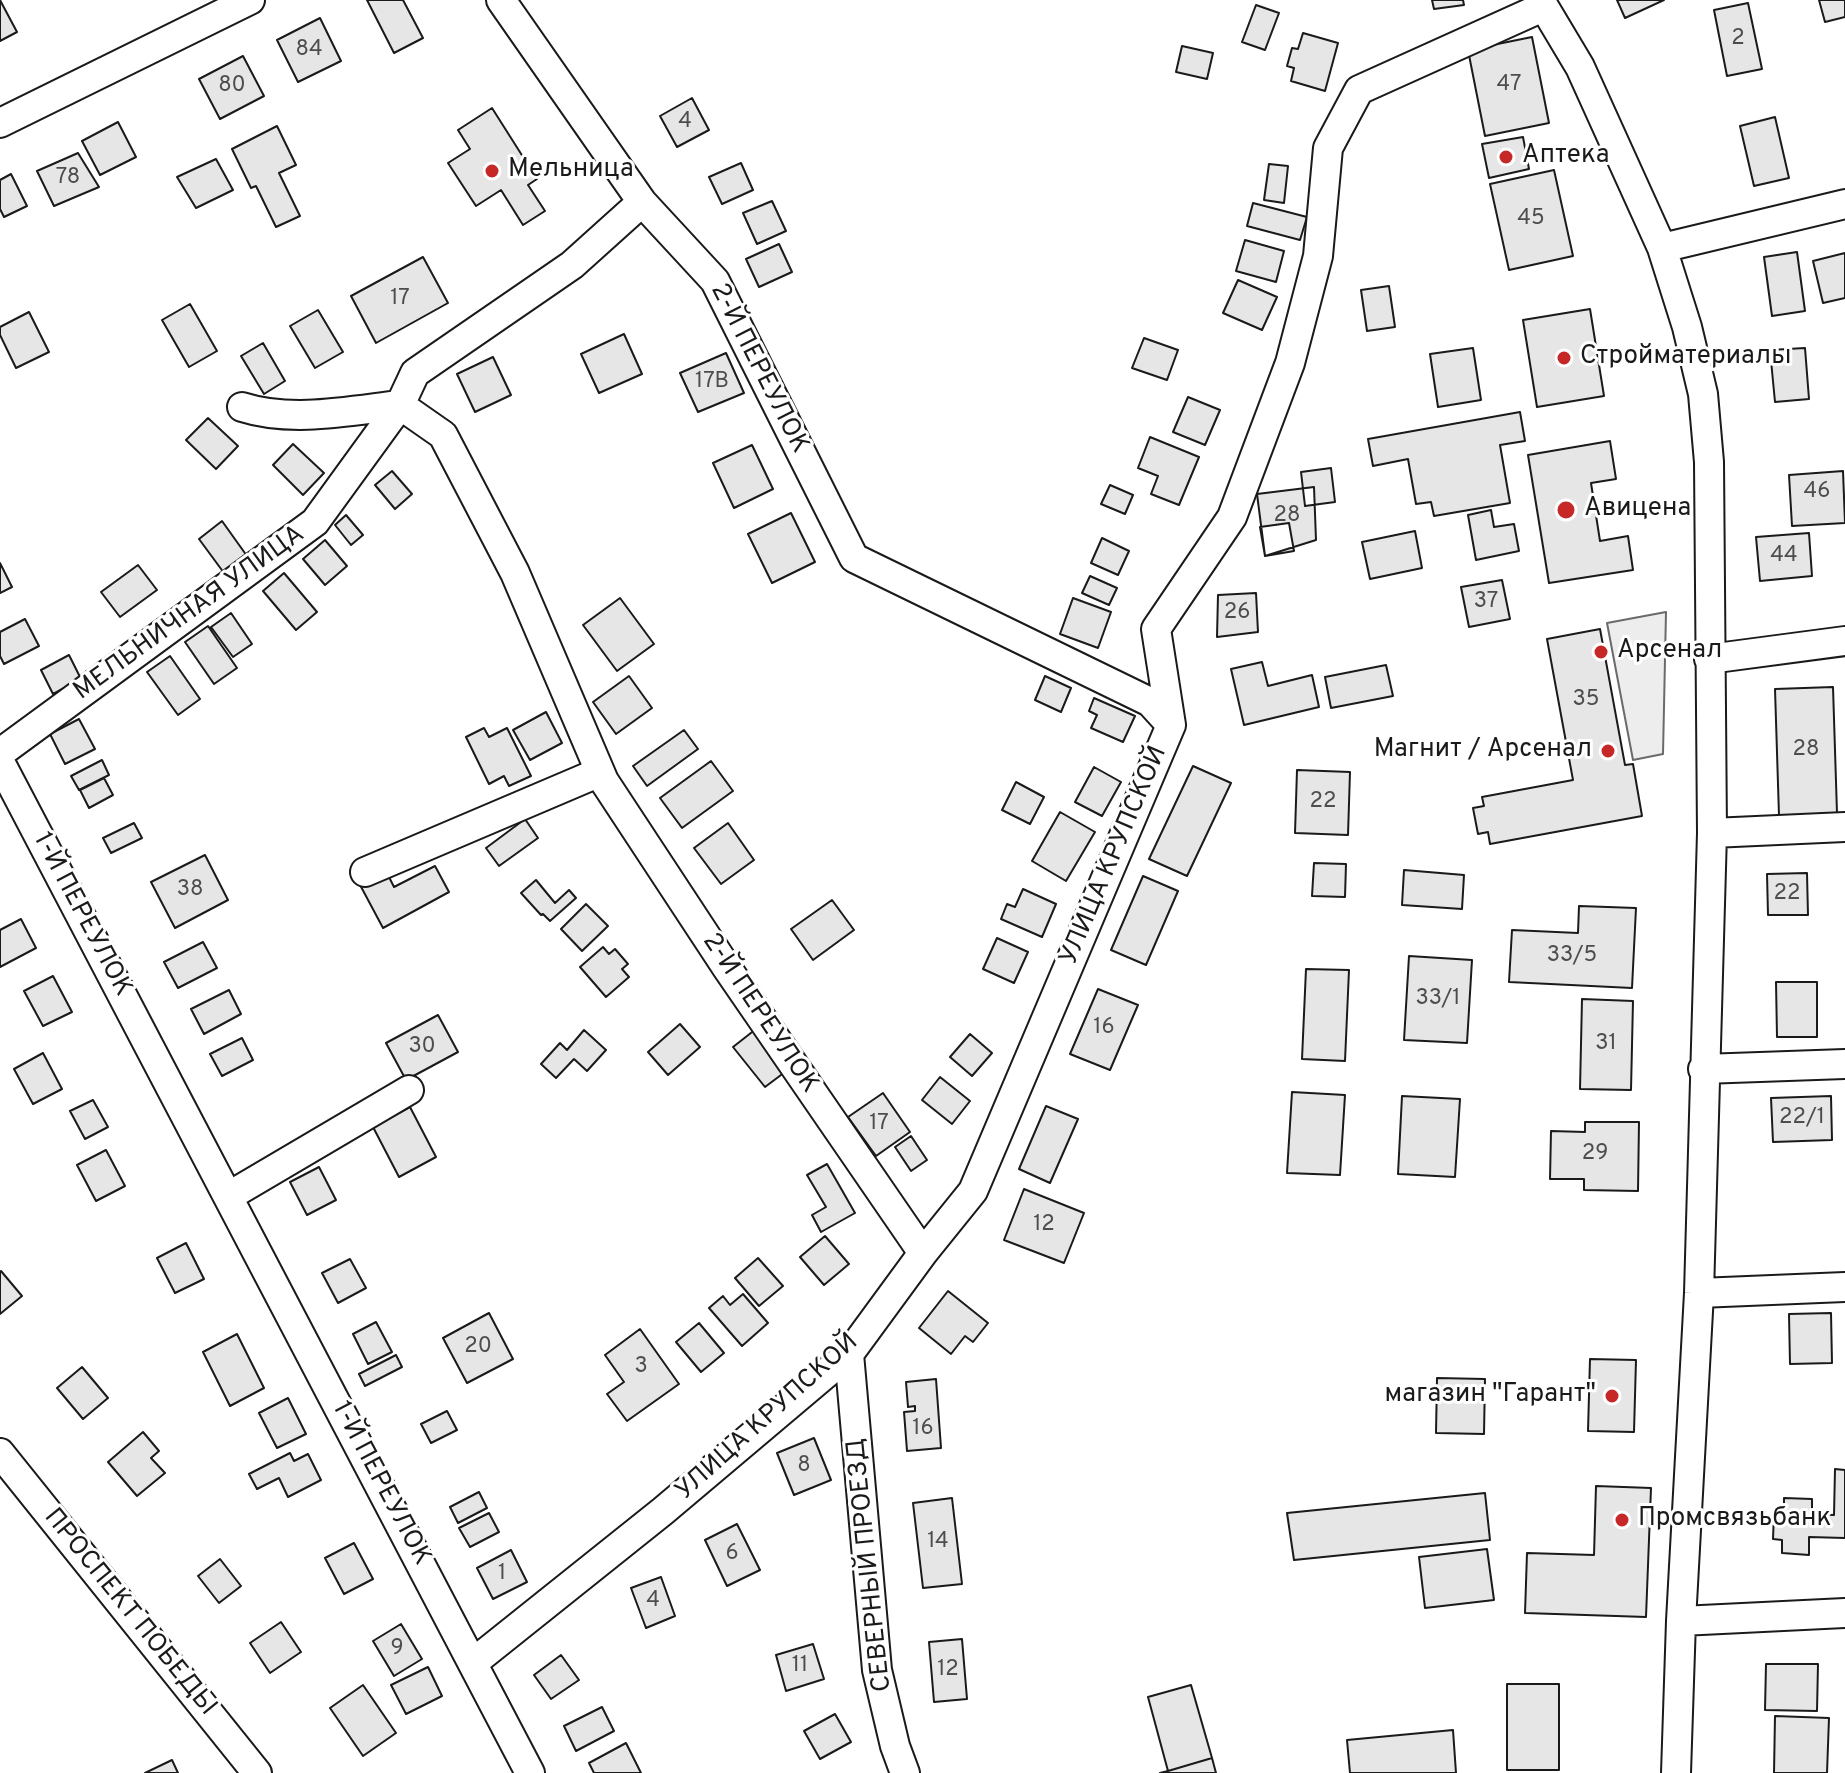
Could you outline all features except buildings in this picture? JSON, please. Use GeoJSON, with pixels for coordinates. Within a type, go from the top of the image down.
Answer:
{"type":"FeatureCollection","features":[{"type":"Feature","properties":{"kind":"street"},"geometry":{"type":"LineString","coordinates":[[0,123],[250,0]]}},
{"type":"Feature","properties":{"kind":"street","name":"2-Й ПЕРЕУЛОК"},"geometry":{"type":"LineString","coordinates":[[501,0],[642,202],[715,281],[854,558]]}},
{"type":"Feature","properties":{"kind":"street"},"geometry":{"type":"LineString","coordinates":[[1542,3],[1580,67],[1662,248],[1687,327],[1703,394],[1709,462],[1712,833],[1699,1293],[1676,1773]]}},
{"type":"Feature","properties":{"kind":"street","name":"УЛИЦА КРУПСКОЙ"},"geometry":{"type":"LineString","coordinates":[[474,1662],[663,1511],[849,1354],[973,1191],[1171,725],[1156,629],[1232,517],[1290,363],[1318,256],[1328,148],[1359,90],[1542,3]]}},
{"type":"Feature","properties":{"kind":"street","name":"МЕЛЬНИЧНАЯ УЛИЦА"},"geometry":{"type":"LineString","coordinates":[[0,753],[315,522],[400,405],[415,373],[572,265],[642,202]]}},
{"type":"Feature","properties":{"kind":"street"},"geometry":{"type":"LineString","coordinates":[[1662,248],[1845,204]]}},
{"type":"Feature","properties":{"kind":"street"},"geometry":{"type":"LineString","coordinates":[[242,407],[257,412],[321,415],[400,405]]}},
{"type":"Feature","properties":{"kind":"street","name":"2-Й ПЕРЕУЛОК"},"geometry":{"type":"LineString","coordinates":[[400,405],[443,435],[515,573],[600,772],[727,968],[923,1253]]}},
{"type":"Feature","properties":{"kind":"street","name":"УЛИЦА КРУПСКОЙ"},"geometry":{"type":"LineString","coordinates":[[854,558],[1150,702],[1171,725]]}},
{"type":"Feature","properties":{"kind":"street"},"geometry":{"type":"LineString","coordinates":[[1709,659],[1845,641]]}},
{"type":"Feature","properties":{"kind":"street","name":"1-Й ПЕРЕУЛОК"},"geometry":{"type":"LineString","coordinates":[[0,762],[530,1773]]}},
{"type":"Feature","properties":{"kind":"street"},"geometry":{"type":"LineString","coordinates":[[365,872],[600,772]]}},
{"type":"Feature","properties":{"kind":"street"},"geometry":{"type":"LineString","coordinates":[[1712,833],[1845,827]]}},
{"type":"Feature","properties":{"kind":"street"},"geometry":{"type":"LineString","coordinates":[[1703,1069],[1845,1064]]}},
{"type":"Feature","properties":{"kind":"street"},"geometry":{"type":"LineString","coordinates":[[229,1196],[409,1090]]}},
{"type":"Feature","properties":{"kind":"street"},"geometry":{"type":"LineString","coordinates":[[1699,1293],[1845,1287]]}},
{"type":"Feature","properties":{"kind":"street","name":"СЕВЕРНЫЙ ПРОЕЗД"},"geometry":{"type":"LineString","coordinates":[[849,1354],[877,1670],[895,1746],[905,1773]]}},
{"type":"Feature","properties":{"kind":"street","name":"ПРОСПЕКТ ПОБЕДЫ"},"geometry":{"type":"LineString","coordinates":[[0,1453],[257,1773]]}},
{"type":"Feature","properties":{"kind":"street"},"geometry":{"type":"LineString","coordinates":[[1681,1621],[1845,1613]]}},
{"type":"Feature","properties":{"kind":"shaded area"},"geometry":{"type":"Polygon","coordinates":[[[1666,612],[1663,754],[1633,760],[1607,623],[1666,612]]]}},
{"type":"Feature","properties":{"kind":"place","name":"Аптека"},"geometry":{"type":"Point","coordinates":[1506,157]}},
{"type":"Feature","properties":{"kind":"place","name":"Мельница"},"geometry":{"type":"Point","coordinates":[492,171]}},
{"type":"Feature","properties":{"kind":"place","name":"Стройматериалы"},"geometry":{"type":"Point","coordinates":[1564,358]}},
{"type":"Feature","properties":{"kind":"place","name":"Авицена"},"geometry":{"type":"Point","coordinates":[1566,510]}},
{"type":"Feature","properties":{"kind":"place","name":"Арсенал"},"geometry":{"type":"Point","coordinates":[1601,652]}},
{"type":"Feature","properties":{"kind":"place","name":"Магнит / Арсенал"},"geometry":{"type":"Point","coordinates":[1608,751]}},
{"type":"Feature","properties":{"kind":"place","name":"магазин \"Гарант\""},"geometry":{"type":"Point","coordinates":[1612,1396]}},
{"type":"Feature","properties":{"kind":"place","name":"Промсвязьбанк"},"geometry":{"type":"Point","coordinates":[1622,1520]}}]}
